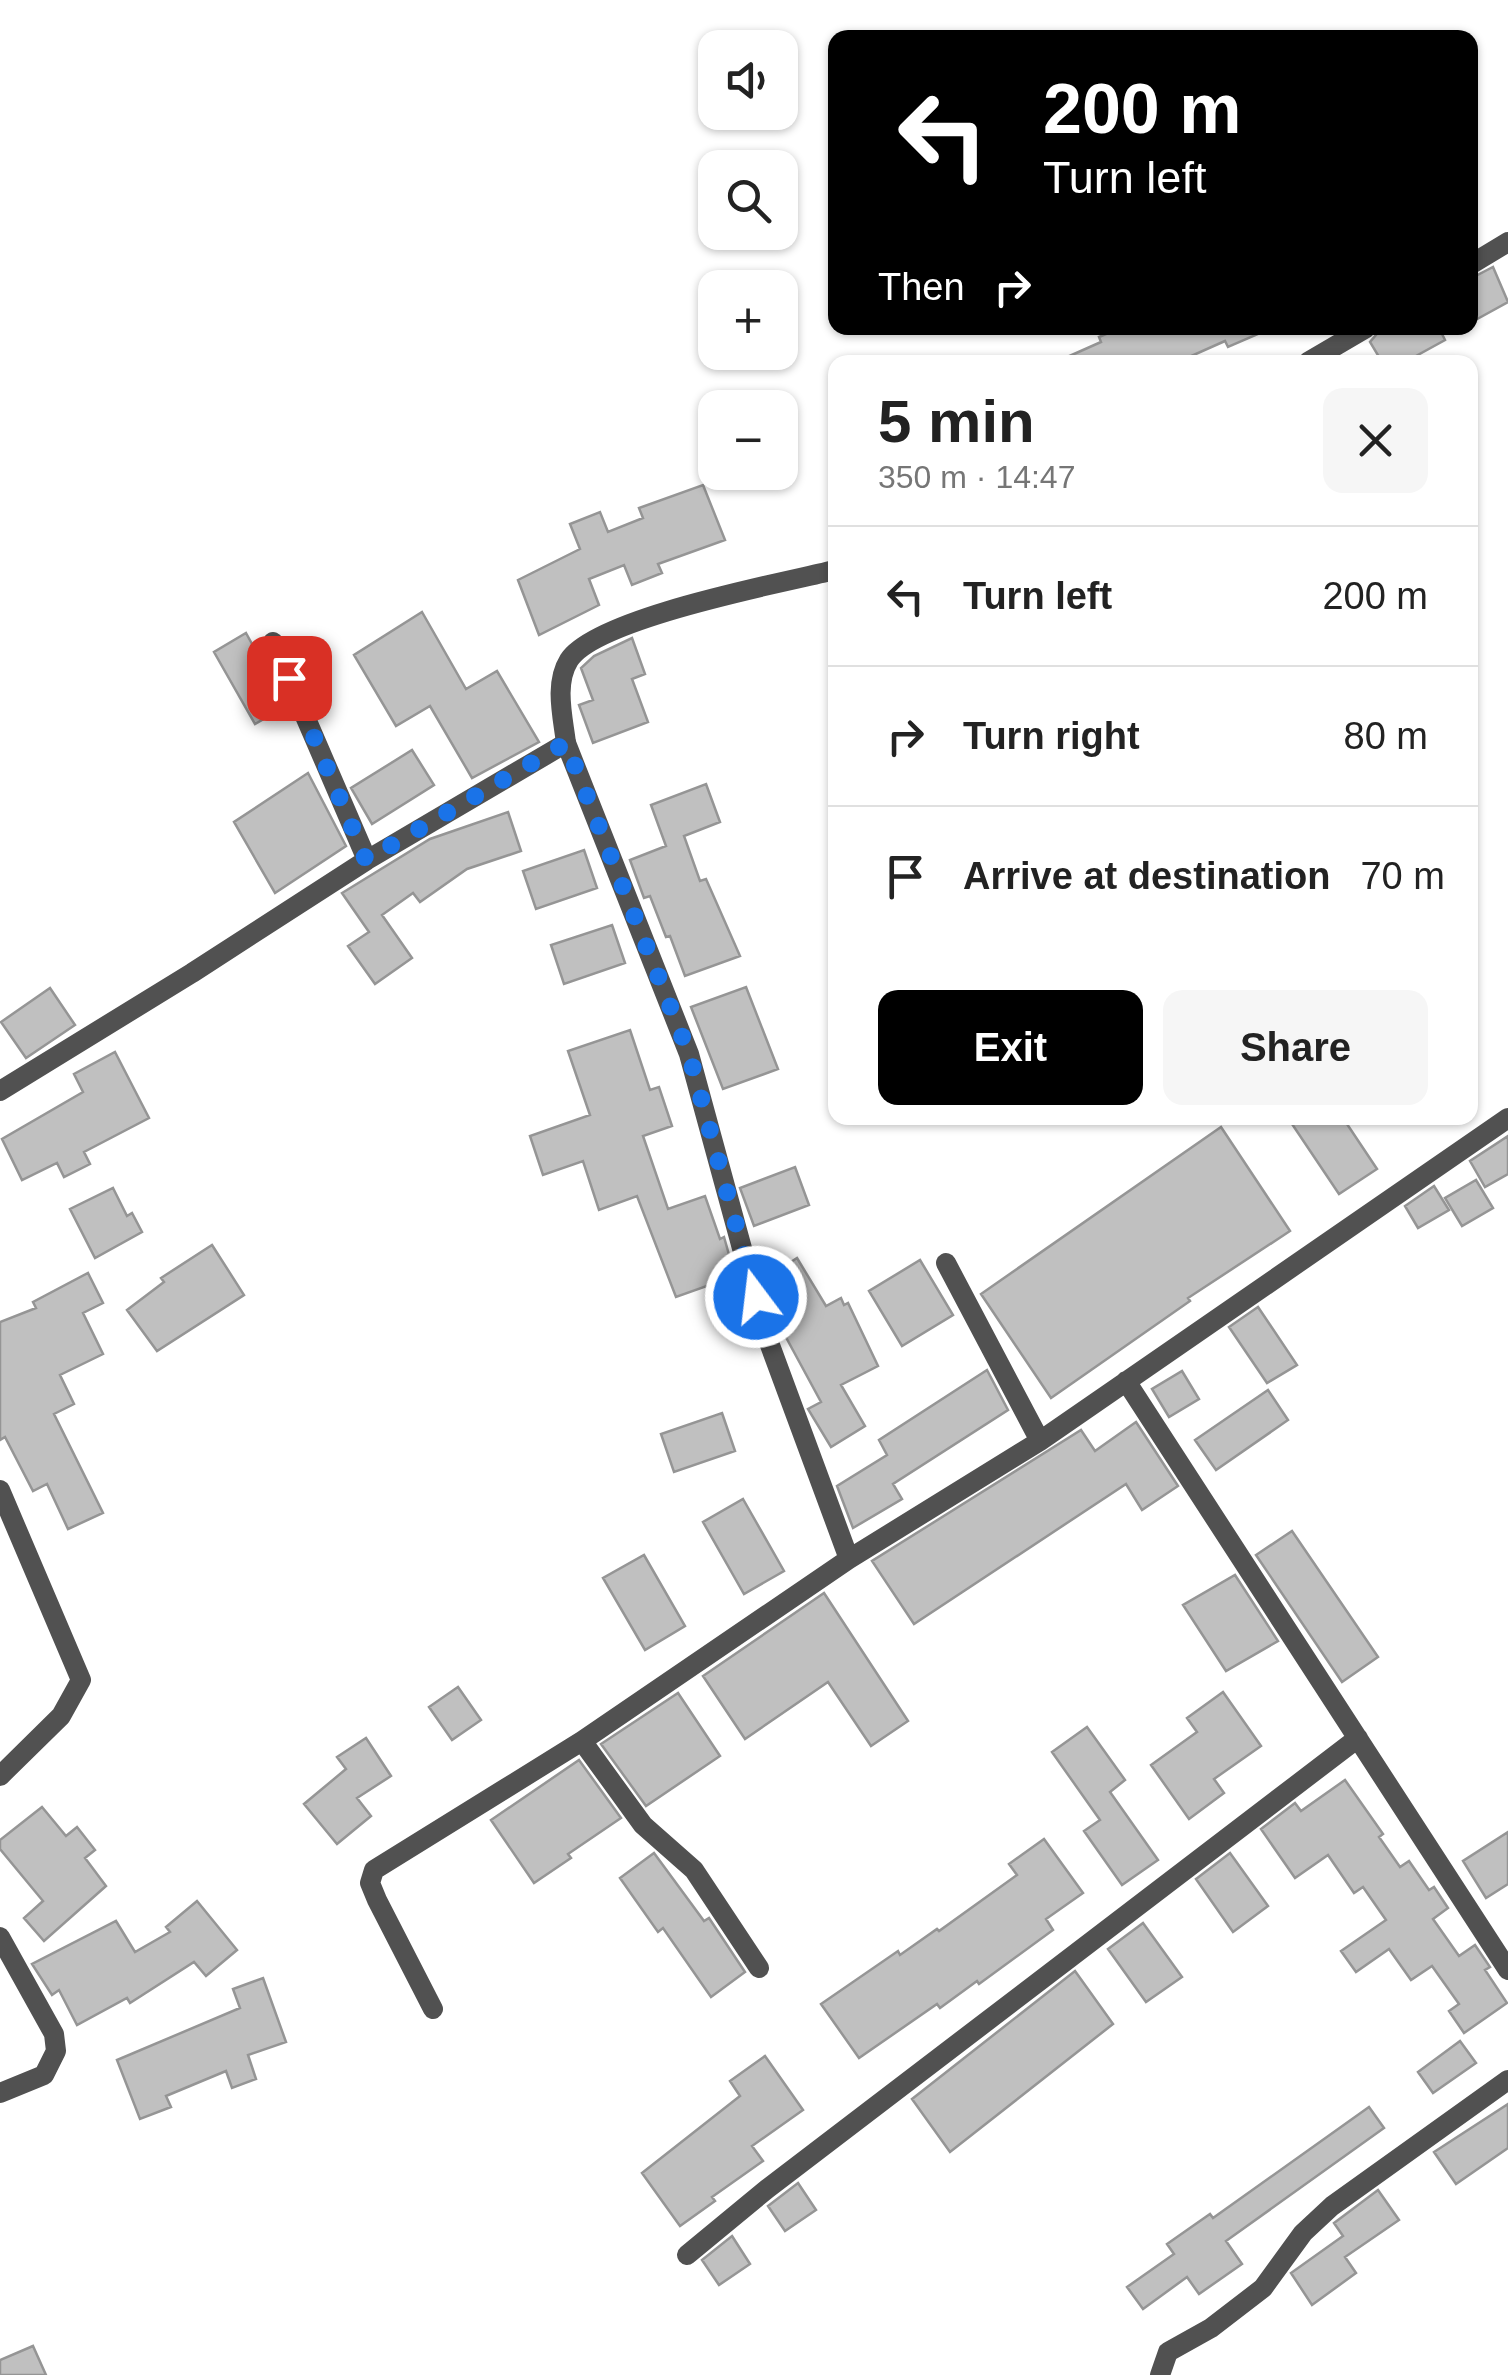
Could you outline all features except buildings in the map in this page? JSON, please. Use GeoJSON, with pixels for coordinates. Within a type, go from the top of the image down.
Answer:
{"type":"FeatureCollection","features":[{"type":"Feature","properties":{"kind":"street"},"geometry":{"type":"LineString","coordinates":[[1478,259],[1508,242]]}},
{"type":"Feature","properties":{"kind":"street"},"geometry":{"type":"LineString","coordinates":[[1320,355],[1354,335]]}},
{"type":"Feature","properties":{"kind":"street"},"geometry":{"type":"LineString","coordinates":[[828,572],[714,599],[609,632],[581,646],[562,675],[566,743],[689,1054],[764,1329],[848,1559]]}},
{"type":"Feature","properties":{"kind":"street"},"geometry":{"type":"LineString","coordinates":[[273,642],[366,860]]}},
{"type":"Feature","properties":{"kind":"street"},"geometry":{"type":"LineString","coordinates":[[0,1090],[366,860],[566,743]]}},
{"type":"Feature","properties":{"kind":"street"},"geometry":{"type":"LineString","coordinates":[[433,2009],[377,1900],[370,1876],[388,1858],[582,1741],[848,1559],[1040,1441],[1508,1118]]}},
{"type":"Feature","properties":{"kind":"street"},"geometry":{"type":"LineString","coordinates":[[946,1263],[1040,1441]]}},
{"type":"Feature","properties":{"kind":"street"},"geometry":{"type":"LineString","coordinates":[[1126,1382],[1508,1970]]}},
{"type":"Feature","properties":{"kind":"street"},"geometry":{"type":"LineString","coordinates":[[0,1490],[80,1685],[60,1716],[0,1776]]}},
{"type":"Feature","properties":{"kind":"street"},"geometry":{"type":"LineString","coordinates":[[687,2255],[783,2177],[1358,1738]]}},
{"type":"Feature","properties":{"kind":"street"},"geometry":{"type":"LineString","coordinates":[[582,1741],[635,1816],[694,1870],[759,1968]]}},
{"type":"Feature","properties":{"kind":"street"},"geometry":{"type":"LineString","coordinates":[[0,1937],[54,2034],[56,2051],[44,2075],[0,2092]]}},
{"type":"Feature","properties":{"kind":"street"},"geometry":{"type":"LineString","coordinates":[[1160,2375],[1168,2352],[1212,2328],[1263,2288],[1303,2233],[1332,2206],[1508,2080]]}},
{"type":"Feature","properties":{"kind":"route"},"geometry":{"type":"LineString","coordinates":[[289,678],[366,860],[566,743],[689,1054],[756,1297]]}}]}
